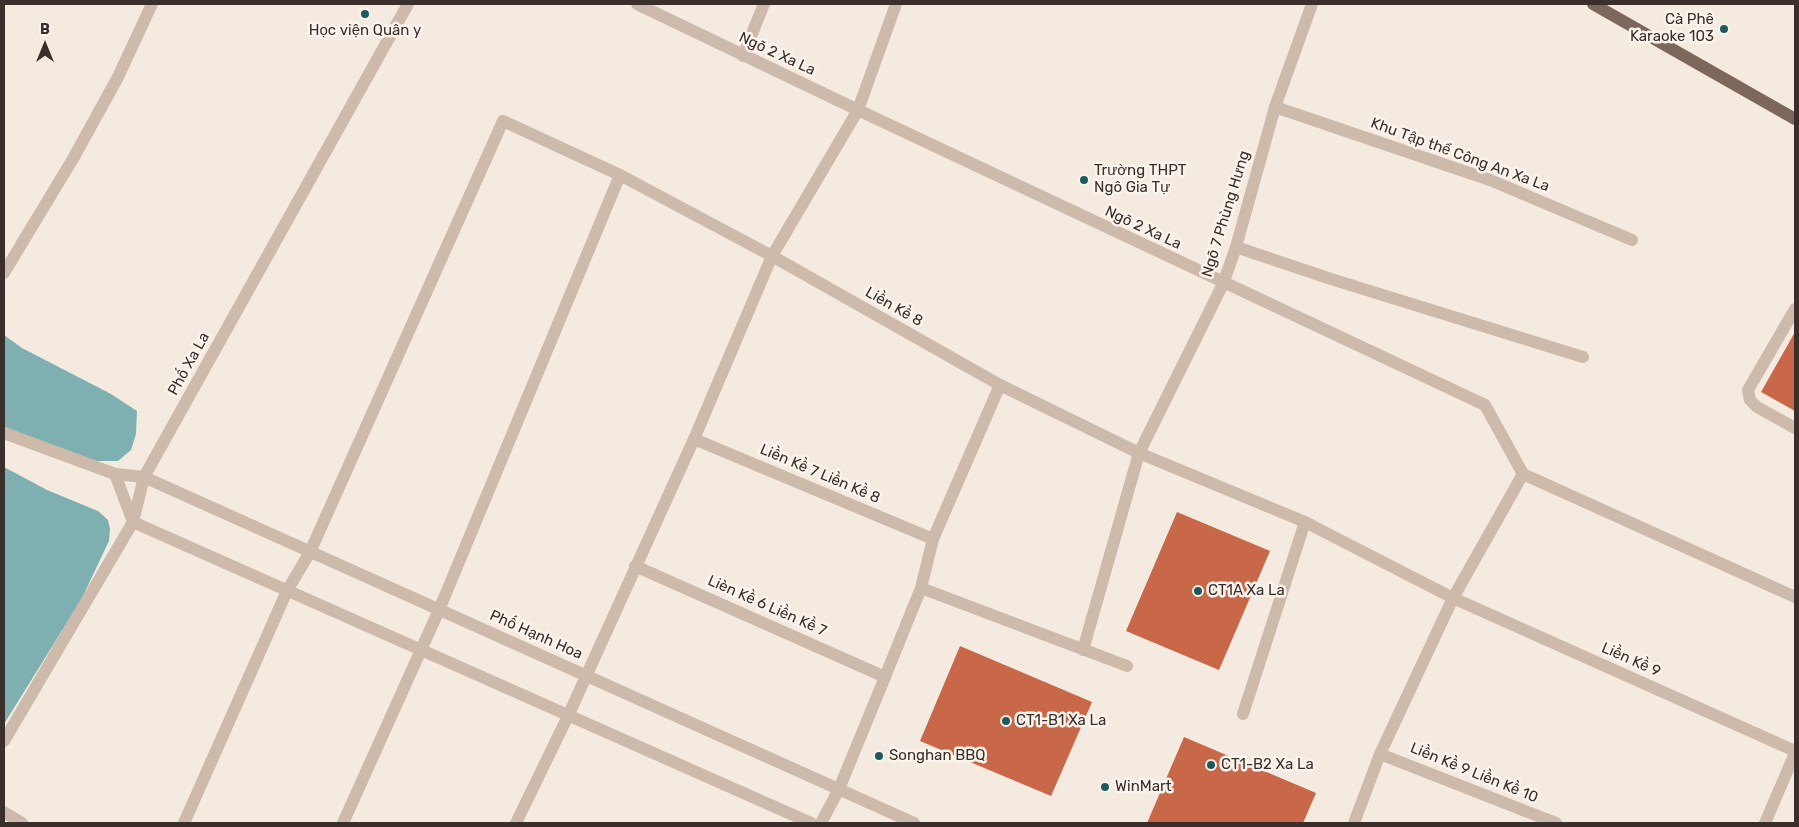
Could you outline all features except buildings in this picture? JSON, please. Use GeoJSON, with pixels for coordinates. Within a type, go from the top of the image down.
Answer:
{"type":"FeatureCollection","features":[{"type":"Feature","properties":{"kind":"main road"},"geometry":{"type":"LineString","coordinates":[[1593,4],[1795,119]]}},
{"type":"Feature","properties":{"kind":"street"},"geometry":{"type":"LineString","coordinates":[[4,273],[74,157],[114,85],[152,4]]}},
{"type":"Feature","properties":{"kind":"street","name":"Phố Xa La"},"geometry":{"type":"LineString","coordinates":[[4,741],[133,522],[144,477],[408,4]]}},
{"type":"Feature","properties":{"kind":"street","name":"Ngõ 2 Xa La"},"geometry":{"type":"LineString","coordinates":[[637,4],[1223,284],[1485,406],[1523,474]]}},
{"type":"Feature","properties":{"kind":"street"},"geometry":{"type":"LineString","coordinates":[[743,56],[764,4]]}},
{"type":"Feature","properties":{"kind":"street"},"geometry":{"type":"LineString","coordinates":[[516,823],[568,716],[694,439],[772,256],[858,110],[896,4]]}},
{"type":"Feature","properties":{"kind":"street","name":"Ngõ 7 Phùng Hưng"},"geometry":{"type":"LineString","coordinates":[[1083,650],[1139,453],[1223,284],[1236,247],[1275,107],[1312,4]]}},
{"type":"Feature","properties":{"kind":"street","name":"Khu Tập thể Công An Xa La"},"geometry":{"type":"LineString","coordinates":[[1275,107],[1490,180],[1632,240]]}},
{"type":"Feature","properties":{"kind":"street","name":"Liền Kề 8"},"geometry":{"type":"LineString","coordinates":[[310,552],[502,121],[620,175],[772,256],[1000,385],[1139,453],[1305,522]]}},
{"type":"Feature","properties":{"kind":"street"},"geometry":{"type":"LineString","coordinates":[[342,823],[439,610],[620,175]]}},
{"type":"Feature","properties":{"kind":"street"},"geometry":{"type":"LineString","coordinates":[[1236,247],[1331,279],[1583,357]]}},
{"type":"Feature","properties":{"kind":"street"},"geometry":{"type":"LineString","coordinates":[[1795,308],[1748,390],[1750,400],[1757,407],[1795,428]]}},
{"type":"Feature","properties":{"kind":"street"},"geometry":{"type":"LineString","coordinates":[[821,823],[839,789],[885,677],[921,588],[933,539],[1000,385]]}},
{"type":"Feature","properties":{"kind":"street","name":"Phố Hạnh Hoa"},"geometry":{"type":"LineString","coordinates":[[4,433],[116,474],[144,477],[914,823]]}},
{"type":"Feature","properties":{"kind":"street","name":"Liền Kề 7 Liền Kề 8"},"geometry":{"type":"LineString","coordinates":[[694,439],[933,539]]}},
{"type":"Feature","properties":{"kind":"street"},"geometry":{"type":"LineString","coordinates":[[116,474],[133,522],[811,823]]}},
{"type":"Feature","properties":{"kind":"street"},"geometry":{"type":"LineString","coordinates":[[1354,823],[1380,754],[1453,598],[1523,474],[1795,597]]}},
{"type":"Feature","properties":{"kind":"street"},"geometry":{"type":"LineString","coordinates":[[1243,714],[1305,522]]}},
{"type":"Feature","properties":{"kind":"street","name":"Liền Kề 9"},"geometry":{"type":"LineString","coordinates":[[1305,522],[1453,598],[1795,752]]}},
{"type":"Feature","properties":{"kind":"street"},"geometry":{"type":"LineString","coordinates":[[184,823],[287,591],[310,552]]}},
{"type":"Feature","properties":{"kind":"street","name":"Lièn Kề 6 Liền Kề 7"},"geometry":{"type":"LineString","coordinates":[[635,566],[885,677]]}},
{"type":"Feature","properties":{"kind":"street"},"geometry":{"type":"LineString","coordinates":[[921,588],[1126,666]]}},
{"type":"Feature","properties":{"kind":"street"},"geometry":{"type":"LineString","coordinates":[[1765,823],[1795,752]]}},
{"type":"Feature","properties":{"kind":"street","name":"Liền Kề 9 Liền Kề 10"},"geometry":{"type":"LineString","coordinates":[[1380,754],[1556,823]]}},
{"type":"Feature","properties":{"kind":"street"},"geometry":{"type":"LineString","coordinates":[[4,812],[22,823]]}},
{"type":"Feature","properties":{"kind":"water"},"geometry":{"type":"Polygon","coordinates":[[[4,335],[22,348],[111,394],[137,411],[136,434],[131,450],[118,461],[90,461],[4,427],[4,335]]]}},
{"type":"Feature","properties":{"kind":"water"},"geometry":{"type":"Polygon","coordinates":[[[4,467],[47,490],[98,511],[108,520],[110,529],[109,541],[81,600],[4,724],[4,467]]]}},
{"type":"Feature","properties":{"kind":"place","name":"Học viện Quân y"},"geometry":{"type":"Point","coordinates":[365,14]}},
{"type":"Feature","properties":{"kind":"place","name":"Cà Phê Karaoke 103"},"geometry":{"type":"Point","coordinates":[1724,29]}},
{"type":"Feature","properties":{"kind":"place","name":"Trường THPT Ngô Gia Tự"},"geometry":{"type":"Point","coordinates":[1084,180]}},
{"type":"Feature","properties":{"kind":"place","name":"CT1A Xa La"},"geometry":{"type":"Point","coordinates":[1198,591]}},
{"type":"Feature","properties":{"kind":"place","name":"CT1-B1 Xa La"},"geometry":{"type":"Point","coordinates":[1006,721]}},
{"type":"Feature","properties":{"kind":"place","name":"Songhan BBQ"},"geometry":{"type":"Point","coordinates":[879,756]}},
{"type":"Feature","properties":{"kind":"place","name":"CT1-B2 Xa La"},"geometry":{"type":"Point","coordinates":[1211,765]}},
{"type":"Feature","properties":{"kind":"place","name":"WinMart"},"geometry":{"type":"Point","coordinates":[1105,787]}}]}
